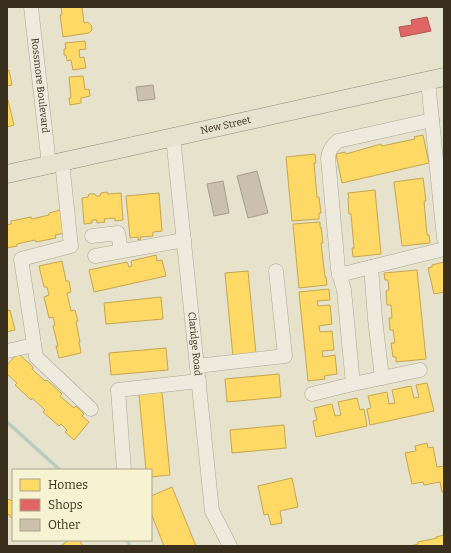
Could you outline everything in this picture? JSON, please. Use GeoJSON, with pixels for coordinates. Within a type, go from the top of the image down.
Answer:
{"type":"FeatureCollection","features":[{"type":"Feature","properties":{"kind":"main road","name":"New Street"},"geometry":{"type":"LineString","coordinates":[[7,174],[436,79]]}},
{"type":"Feature","properties":{"kind":"street","name":"Rossmore Boulevard"},"geometry":{"type":"LineString","coordinates":[[31,7],[56,164],[71,246],[20,259],[34,345]]}},
{"type":"Feature","properties":{"kind":"street"},"geometry":{"type":"LineString","coordinates":[[436,79],[432,120],[444,238]]}},
{"type":"Feature","properties":{"kind":"street"},"geometry":{"type":"LineString","coordinates":[[353,384],[344,290],[338,269],[328,158],[329,151],[338,141],[432,120]]}},
{"type":"Feature","properties":{"kind":"street","name":"Claridge Road"},"geometry":{"type":"LineString","coordinates":[[173,137],[212,511],[230,546]]}},
{"type":"Feature","properties":{"kind":"street"},"geometry":{"type":"LineString","coordinates":[[92,236],[118,233],[121,252]]}},
{"type":"Feature","properties":{"kind":"street"},"geometry":{"type":"LineString","coordinates":[[95,256],[184,240]]}},
{"type":"Feature","properties":{"kind":"street"},"geometry":{"type":"LineString","coordinates":[[339,275],[444,249]]}},
{"type":"Feature","properties":{"kind":"street"},"geometry":{"type":"LineString","coordinates":[[371,267],[382,378]]}},
{"type":"Feature","properties":{"kind":"street"},"geometry":{"type":"LineString","coordinates":[[197,366],[284,356],[276,271]]}},
{"type":"Feature","properties":{"kind":"street"},"geometry":{"type":"LineString","coordinates":[[7,351],[34,345],[36,357],[91,409]]}},
{"type":"Feature","properties":{"kind":"street"},"geometry":{"type":"LineString","coordinates":[[312,394],[420,370]]}},
{"type":"Feature","properties":{"kind":"street"},"geometry":{"type":"LineString","coordinates":[[124,469],[118,390],[199,381]]}},
{"type":"Feature","properties":{"kind":"building: Homes"},"geometry":{"type":"Polygon","coordinates":[[[61,7],[82,7],[84,23],[88,22],[91,25],[92,30],[89,33],[63,37],[60,15],[62,15],[61,7]]]}},
{"type":"Feature","properties":{"kind":"building: Homes"},"geometry":{"type":"Polygon","coordinates":[[[85,41],[86,49],[79,50],[80,58],[84,57],[86,68],[73,70],[71,60],[67,61],[66,55],[64,55],[64,49],[66,49],[65,43],[85,41]]]}},
{"type":"Feature","properties":{"kind":"building: Homes"},"geometry":{"type":"Polygon","coordinates":[[[9,70],[12,85],[7,86],[7,71],[9,70]]]}},
{"type":"Feature","properties":{"kind":"building: Homes"},"geometry":{"type":"Polygon","coordinates":[[[83,76],[85,90],[89,89],[90,96],[81,98],[81,103],[70,105],[69,98],[71,98],[69,77],[83,76]]]}},
{"type":"Feature","properties":{"kind":"building: Homes"},"geometry":{"type":"Polygon","coordinates":[[[7,100],[14,125],[7,127],[7,100]]]}},
{"type":"Feature","properties":{"kind":"building: Homes"},"geometry":{"type":"Polygon","coordinates":[[[423,135],[429,163],[342,183],[336,154],[345,152],[346,154],[381,144],[382,146],[415,139],[414,137],[423,135]]]}},
{"type":"Feature","properties":{"kind":"building: Homes"},"geometry":{"type":"Polygon","coordinates":[[[315,154],[316,163],[314,163],[317,197],[319,197],[321,213],[319,213],[319,219],[292,221],[286,157],[315,154]]]}},
{"type":"Feature","properties":{"kind":"building: Homes"},"geometry":{"type":"Polygon","coordinates":[[[423,178],[426,201],[424,201],[427,235],[429,235],[430,243],[402,246],[394,182],[423,178]]]}},
{"type":"Feature","properties":{"kind":"building: Homes"},"geometry":{"type":"Polygon","coordinates":[[[375,190],[381,254],[353,257],[352,248],[354,248],[351,214],[349,214],[348,193],[375,190]]]}},
{"type":"Feature","properties":{"kind":"building: Homes"},"geometry":{"type":"Polygon","coordinates":[[[107,192],[108,194],[121,193],[123,220],[115,221],[115,218],[104,219],[105,222],[97,223],[97,220],[92,220],[92,223],[84,224],[82,198],[88,197],[89,194],[100,196],[101,193],[107,192]]]}},
{"type":"Feature","properties":{"kind":"building: Homes"},"geometry":{"type":"Polygon","coordinates":[[[159,193],[162,231],[153,232],[153,236],[140,237],[141,239],[138,240],[138,237],[130,238],[126,196],[159,193]]]}},
{"type":"Feature","properties":{"kind":"building: Homes"},"geometry":{"type":"Polygon","coordinates":[[[60,210],[65,233],[55,235],[56,238],[36,242],[35,240],[7,248],[7,225],[11,224],[11,221],[31,217],[32,219],[49,215],[49,213],[60,210]]]}},
{"type":"Feature","properties":{"kind":"building: Homes"},"geometry":{"type":"Polygon","coordinates":[[[320,222],[323,243],[321,243],[327,285],[299,288],[293,224],[320,222]]]}},
{"type":"Feature","properties":{"kind":"building: Homes"},"geometry":{"type":"Polygon","coordinates":[[[156,255],[157,261],[162,260],[166,276],[94,292],[89,270],[127,262],[129,267],[132,266],[131,261],[156,255]]]}},
{"type":"Feature","properties":{"kind":"building: Homes"},"geometry":{"type":"Polygon","coordinates":[[[62,261],[66,281],[69,281],[71,292],[67,293],[71,311],[75,310],[78,321],[76,322],[81,353],[59,358],[56,346],[58,346],[53,326],[55,325],[53,317],[49,318],[44,297],[49,295],[47,287],[44,287],[39,266],[62,261]]]}},
{"type":"Feature","properties":{"kind":"building: Homes"},"geometry":{"type":"Polygon","coordinates":[[[444,262],[444,292],[434,294],[428,268],[432,267],[432,265],[444,262]]]}},
{"type":"Feature","properties":{"kind":"building: Homes"},"geometry":{"type":"Polygon","coordinates":[[[417,270],[426,359],[396,362],[396,357],[393,357],[391,343],[395,343],[393,330],[390,330],[389,318],[392,318],[391,305],[387,305],[386,291],[389,290],[388,280],[385,280],[384,273],[417,270]]]}},
{"type":"Feature","properties":{"kind":"building: Homes"},"geometry":{"type":"Polygon","coordinates":[[[248,271],[256,354],[233,357],[225,273],[248,271]]]}},
{"type":"Feature","properties":{"kind":"building: Homes"},"geometry":{"type":"Polygon","coordinates":[[[329,289],[330,300],[317,301],[318,306],[330,305],[332,324],[319,326],[320,332],[332,331],[334,350],[322,351],[323,357],[335,355],[337,374],[324,376],[325,379],[308,381],[299,292],[329,289]]]}},
{"type":"Feature","properties":{"kind":"building: Homes"},"geometry":{"type":"Polygon","coordinates":[[[161,297],[163,319],[106,324],[104,303],[161,297]]]}},
{"type":"Feature","properties":{"kind":"building: Homes"},"geometry":{"type":"Polygon","coordinates":[[[7,306],[8,311],[10,310],[15,330],[7,332],[7,306]]]}},
{"type":"Feature","properties":{"kind":"building: Homes"},"geometry":{"type":"Polygon","coordinates":[[[166,348],[168,370],[111,375],[109,353],[166,348]]]}},
{"type":"Feature","properties":{"kind":"building: Homes"},"geometry":{"type":"Polygon","coordinates":[[[18,353],[33,367],[32,369],[62,394],[60,396],[74,408],[76,406],[84,414],[82,416],[89,422],[74,440],[65,432],[67,430],[61,424],[59,426],[43,412],[45,410],[32,398],[31,400],[15,385],[17,383],[7,374],[7,365],[18,353]]]}},
{"type":"Feature","properties":{"kind":"building: Homes"},"geometry":{"type":"Polygon","coordinates":[[[279,374],[281,397],[227,402],[225,379],[279,374]]]}},
{"type":"Feature","properties":{"kind":"building: Homes"},"geometry":{"type":"Polygon","coordinates":[[[427,383],[434,411],[370,425],[367,409],[371,408],[368,396],[387,392],[389,404],[395,403],[392,390],[411,386],[414,398],[419,397],[416,385],[427,383]]]}},
{"type":"Feature","properties":{"kind":"building: Homes"},"geometry":{"type":"Polygon","coordinates":[[[162,392],[170,475],[152,477],[152,469],[146,469],[139,394],[162,392]]]}},
{"type":"Feature","properties":{"kind":"building: Homes"},"geometry":{"type":"Polygon","coordinates":[[[357,398],[360,410],[364,409],[367,426],[316,437],[313,421],[317,420],[314,408],[332,404],[335,416],[341,415],[338,402],[357,398]]]}},
{"type":"Feature","properties":{"kind":"building: Homes"},"geometry":{"type":"Polygon","coordinates":[[[284,425],[286,448],[232,453],[230,430],[284,425]]]}},
{"type":"Feature","properties":{"kind":"building: Homes"},"geometry":{"type":"Polygon","coordinates":[[[427,443],[428,448],[433,447],[437,467],[444,466],[444,492],[442,492],[440,482],[424,485],[423,482],[412,484],[405,453],[416,451],[415,446],[427,443]]]}},
{"type":"Feature","properties":{"kind":"building: Homes"},"geometry":{"type":"Polygon","coordinates":[[[292,478],[298,507],[280,511],[282,523],[271,525],[268,514],[264,515],[258,486],[292,478]]]}},
{"type":"Feature","properties":{"kind":"building: Homes"},"geometry":{"type":"Polygon","coordinates":[[[172,487],[196,546],[164,546],[152,516],[152,496],[172,487]]]}},
{"type":"Feature","properties":{"kind":"building: Homes"},"geometry":{"type":"Polygon","coordinates":[[[7,499],[12,501],[12,518],[7,514],[7,499]]]}},
{"type":"Feature","properties":{"kind":"building: Homes"},"geometry":{"type":"Polygon","coordinates":[[[444,535],[444,546],[410,546],[418,544],[418,542],[444,535]]]}},
{"type":"Feature","properties":{"kind":"building: Homes"},"geometry":{"type":"Polygon","coordinates":[[[68,541],[80,541],[83,546],[63,546],[62,545],[68,541]]]}},
{"type":"Feature","properties":{"kind":"building: Shops"},"geometry":{"type":"Polygon","coordinates":[[[427,17],[431,31],[401,37],[399,27],[412,25],[411,20],[427,17]]]}},
{"type":"Feature","properties":{"kind":"building: Other"},"geometry":{"type":"Polygon","coordinates":[[[153,85],[155,99],[138,101],[136,87],[153,85]]]}},
{"type":"Feature","properties":{"kind":"building: Other"},"geometry":{"type":"Polygon","coordinates":[[[257,171],[268,213],[248,218],[237,176],[257,171]]]}},
{"type":"Feature","properties":{"kind":"building: Other"},"geometry":{"type":"Polygon","coordinates":[[[223,181],[229,213],[214,216],[207,184],[223,181]]]}},
{"type":"Feature","properties":{"kind":"waterway"},"geometry":{"type":"LineString","coordinates":[[7,422],[59,469]]}},
{"type":"Feature","properties":{"kind":"waterway"},"geometry":{"type":"LineString","coordinates":[[128,541],[130,546]]}}]}
